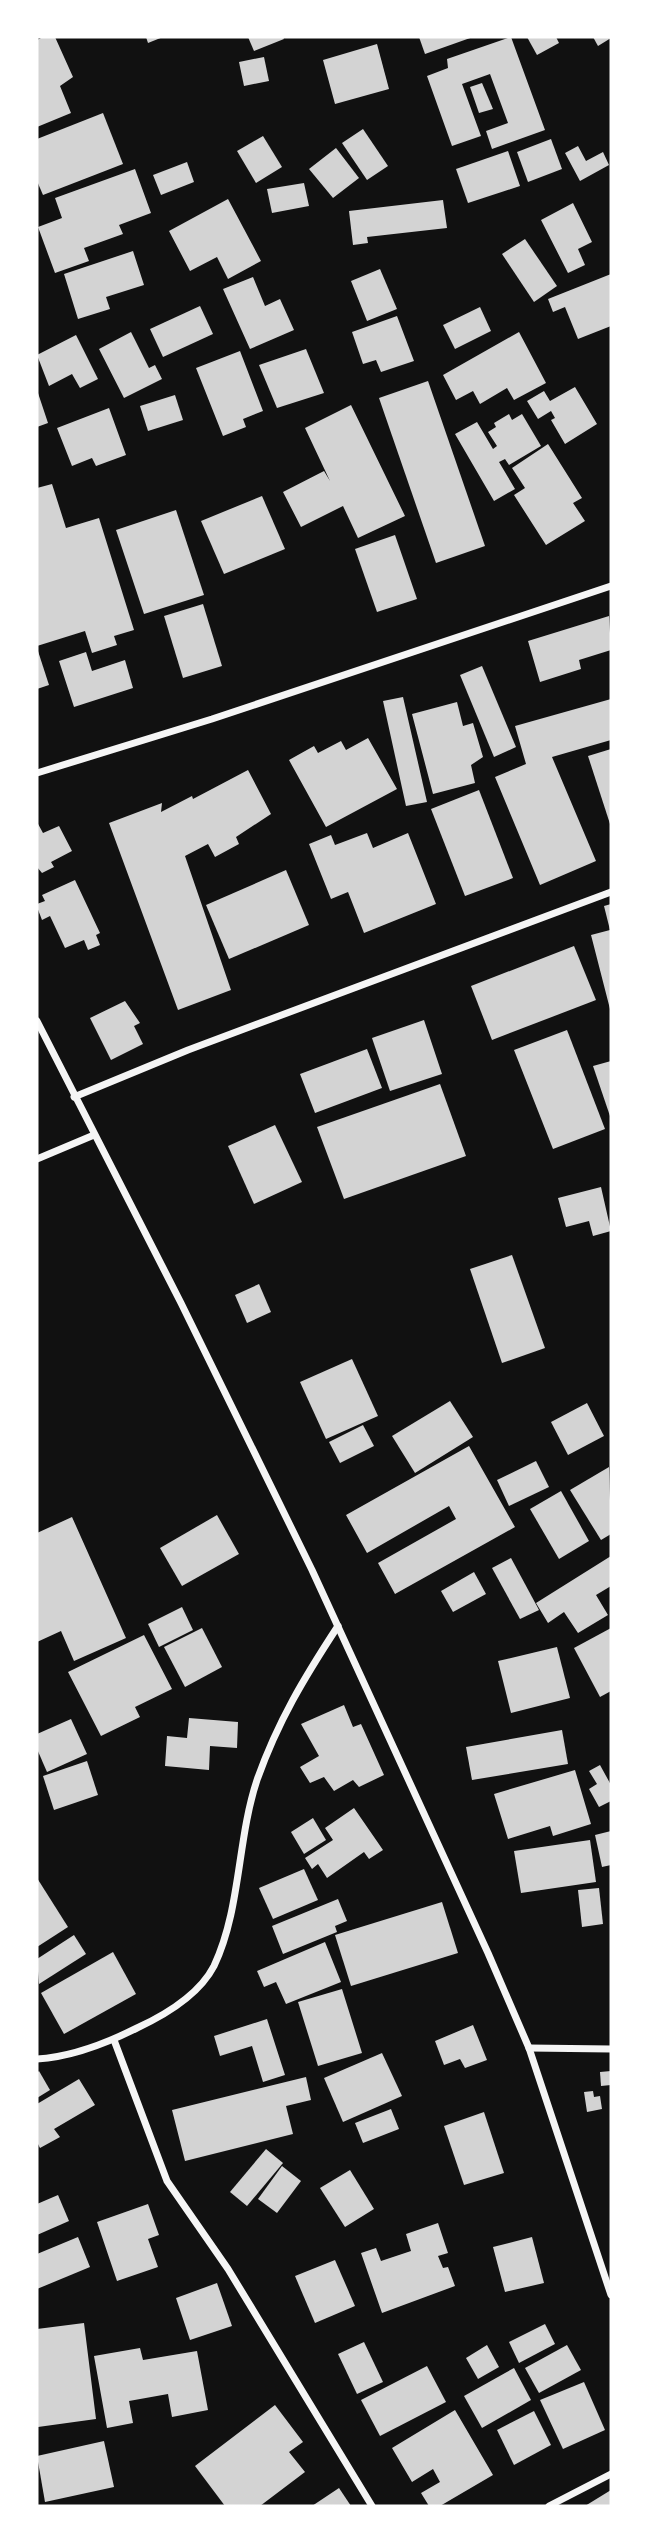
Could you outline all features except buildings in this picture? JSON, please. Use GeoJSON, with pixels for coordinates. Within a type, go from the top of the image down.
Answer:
{"type":"FeatureCollection","features":[{"type":"Feature","properties":{"kind":"street"},"geometry":{"type":"LineString","coordinates":[[37,773],[212,719],[611,586]]}},
{"type":"Feature","properties":{"kind":"street"},"geometry":{"type":"LineString","coordinates":[[75,1097],[188,1050],[611,892]]}},
{"type":"Feature","properties":{"kind":"street"},"geometry":{"type":"LineString","coordinates":[[37,1021],[181,1303],[338,1626],[529,2048],[611,2295]]}},
{"type":"Feature","properties":{"kind":"street"},"geometry":{"type":"LineString","coordinates":[[37,1159],[94,1135]]}},
{"type":"Feature","properties":{"kind":"street"},"geometry":{"type":"LineString","coordinates":[[37,2059],[62,2057],[114,2040],[165,2015],[196,1989],[214,1966],[230,1913],[244,1824],[258,1779],[292,1695],[338,1626]]}},
{"type":"Feature","properties":{"kind":"street"},"geometry":{"type":"LineString","coordinates":[[114,2040],[167,2181],[228,2269],[372,2506]]}},
{"type":"Feature","properties":{"kind":"street"},"geometry":{"type":"LineString","coordinates":[[529,2048],[611,2049]]}},
{"type":"Feature","properties":{"kind":"street"},"geometry":{"type":"LineString","coordinates":[[549,2506],[611,2474]]}}]}
